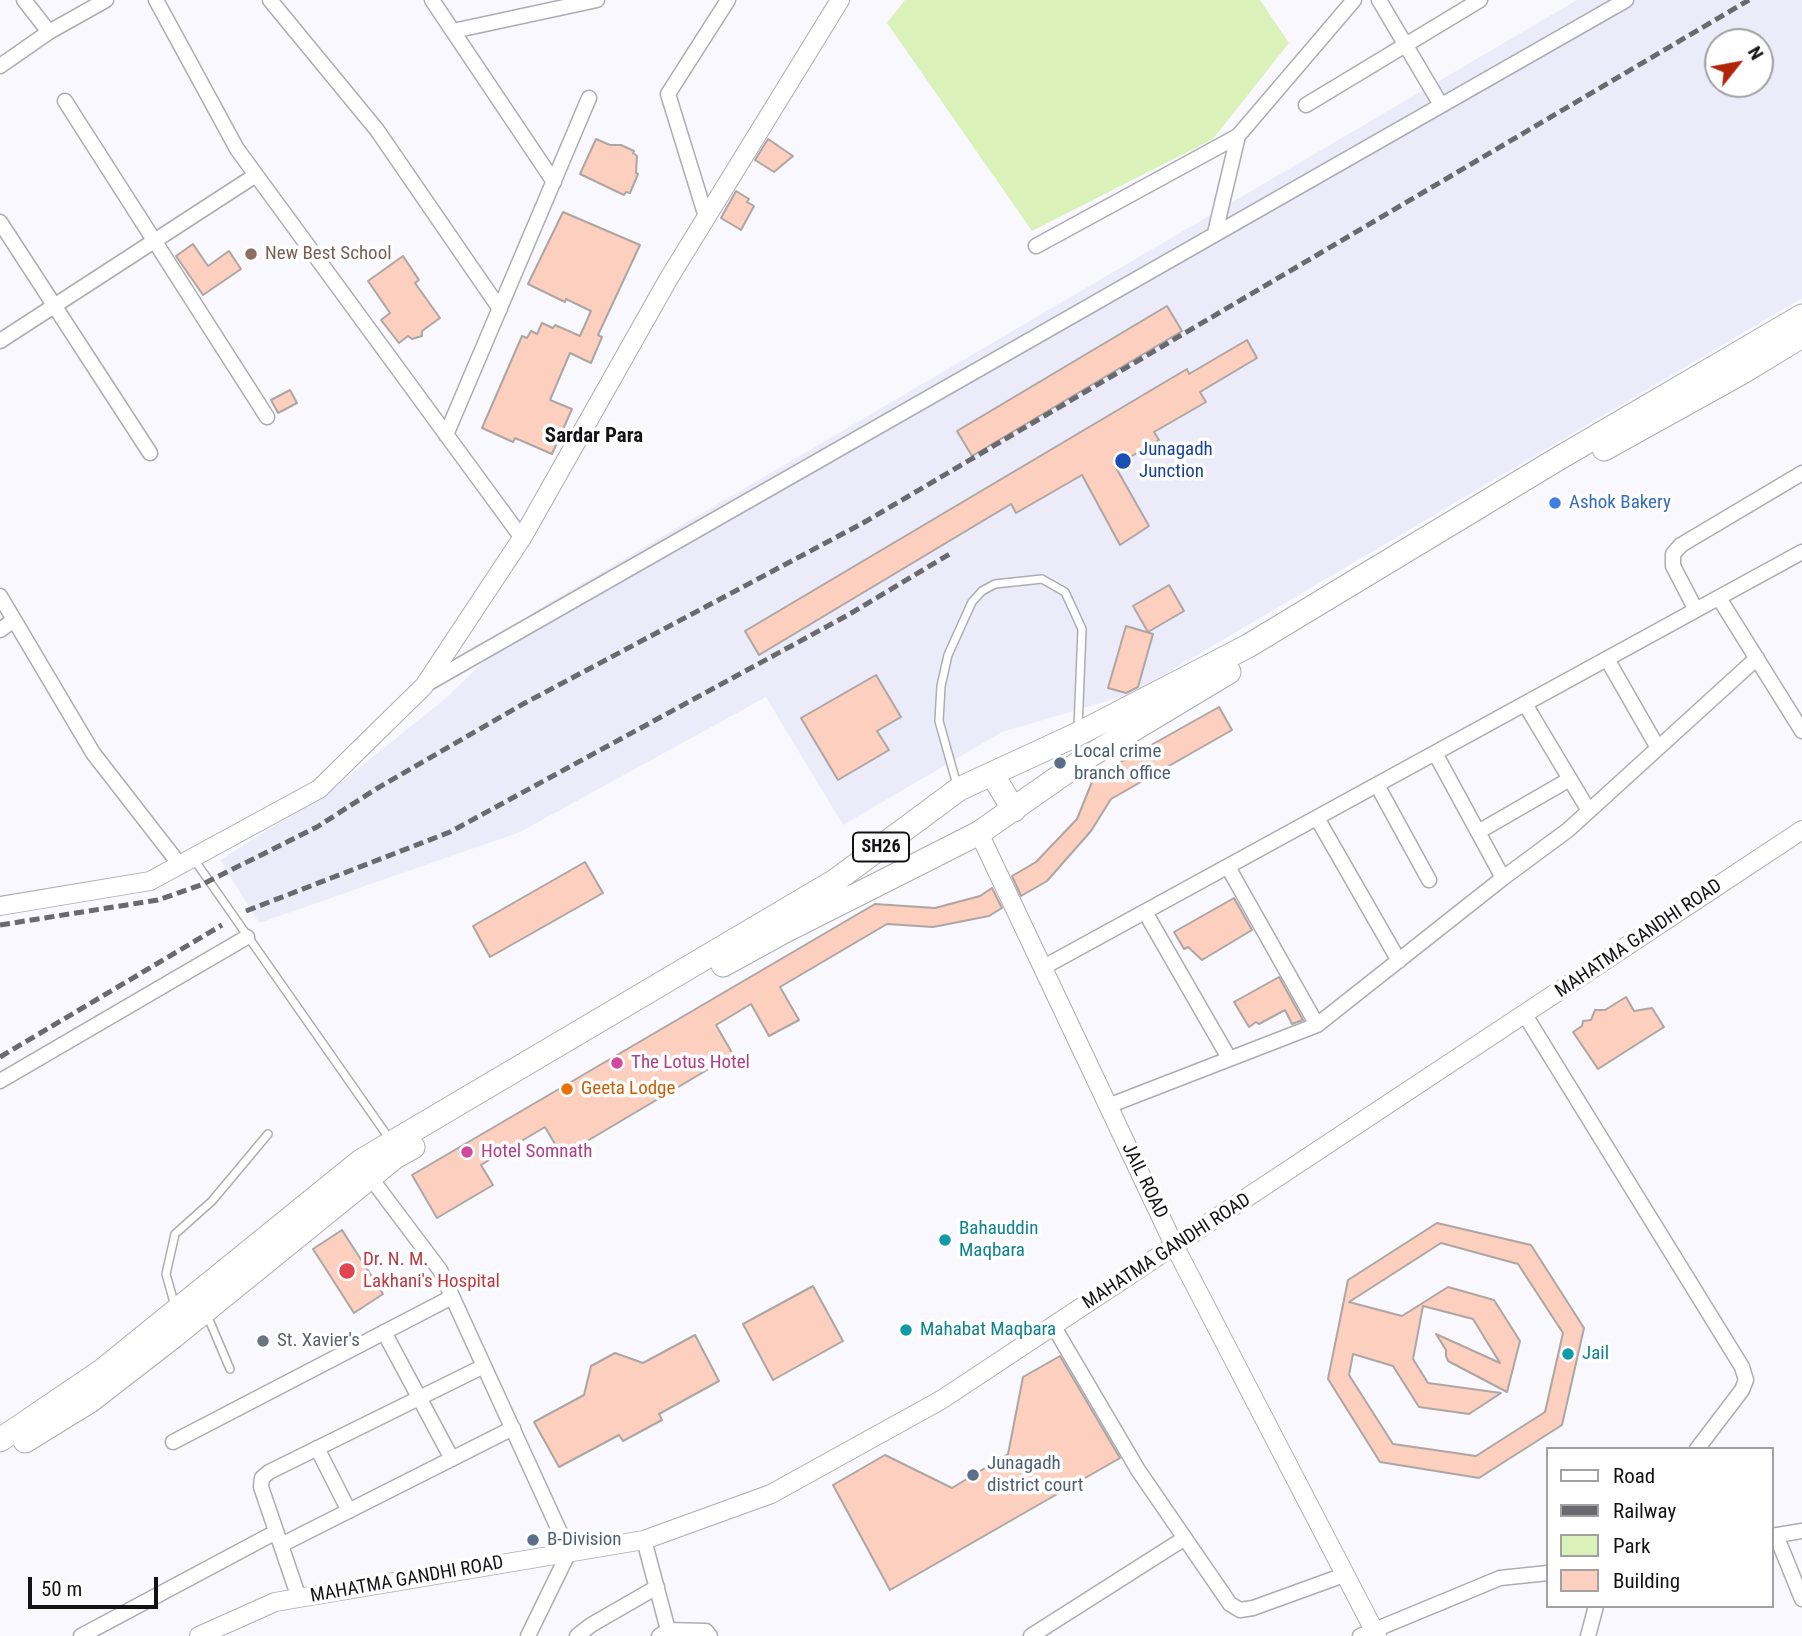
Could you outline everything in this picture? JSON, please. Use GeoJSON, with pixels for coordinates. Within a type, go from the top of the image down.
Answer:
{"type":"FeatureCollection","features":[{"type":"Feature","properties":{"kind":"main road","name":"SH26"},"geometry":{"type":"LineString","coordinates":[[0,1455],[90,1401],[370,1177],[396,1148],[835,881],[959,789],[1078,734],[1248,646],[1556,460],[1802,316]]}},
{"type":"Feature","properties":{"kind":"main road","name":"SH26"},"geometry":{"type":"LineString","coordinates":[[0,1440],[103,1370],[361,1161],[396,1148],[785,931],[979,833],[1086,758],[1379,581],[1802,336]]}},
{"type":"Feature","properties":{"kind":"main road"},"geometry":{"type":"LineString","coordinates":[[992,774],[1014,810]]}},
{"type":"Feature","properties":{"kind":"main road"},"geometry":{"type":"LineString","coordinates":[[897,835],[914,865]]}},
{"type":"Feature","properties":{"kind":"street"},"geometry":{"type":"LineString","coordinates":[[24,0],[49,32]]}},
{"type":"Feature","properties":{"kind":"street"},"geometry":{"type":"LineString","coordinates":[[0,66],[49,32],[106,0]]}},
{"type":"Feature","properties":{"kind":"street"},"geometry":{"type":"LineString","coordinates":[[156,0],[237,149],[522,538]]}},
{"type":"Feature","properties":{"kind":"street"},"geometry":{"type":"LineString","coordinates":[[271,0],[377,130],[500,309]]}},
{"type":"Feature","properties":{"kind":"street"},"geometry":{"type":"LineString","coordinates":[[453,31],[597,0]]}},
{"type":"Feature","properties":{"kind":"street"},"geometry":{"type":"LineString","coordinates":[[706,217],[668,94],[728,0]]}},
{"type":"Feature","properties":{"kind":"street"},"geometry":{"type":"LineString","coordinates":[[0,906],[150,881],[320,789],[424,686],[522,538],[669,278],[840,0]]}},
{"type":"Feature","properties":{"kind":"street"},"geometry":{"type":"LineString","coordinates":[[1379,0],[1441,105]]}},
{"type":"Feature","properties":{"kind":"street"},"geometry":{"type":"LineString","coordinates":[[1306,104],[1480,0]]}},
{"type":"Feature","properties":{"kind":"street"},"geometry":{"type":"LineString","coordinates":[[424,686],[1626,0]]}},
{"type":"Feature","properties":{"kind":"street"},"geometry":{"type":"LineString","coordinates":[[1036,246],[1238,136],[1351,1]]}},
{"type":"Feature","properties":{"kind":"street"},"geometry":{"type":"LineString","coordinates":[[440,2],[453,31],[554,182]]}},
{"type":"Feature","properties":{"kind":"street"},"geometry":{"type":"LineString","coordinates":[[446,435],[589,98]]}},
{"type":"Feature","properties":{"kind":"street"},"geometry":{"type":"LineString","coordinates":[[65,101],[267,417]]}},
{"type":"Feature","properties":{"kind":"street"},"geometry":{"type":"LineString","coordinates":[[1215,233],[1238,136]]}},
{"type":"Feature","properties":{"kind":"street"},"geometry":{"type":"LineString","coordinates":[[0,341],[256,174]]}},
{"type":"Feature","properties":{"kind":"street"},"geometry":{"type":"LineString","coordinates":[[0,222],[150,453]]}},
{"type":"Feature","properties":{"kind":"street"},"geometry":{"type":"LineString","coordinates":[[1696,610],[1673,566],[1673,554],[1681,545],[1802,473]]}},
{"type":"Feature","properties":{"kind":"street"},"geometry":{"type":"LineString","coordinates":[[1042,968],[1802,552]]}},
{"type":"Feature","properties":{"kind":"street"},"geometry":{"type":"LineString","coordinates":[[0,596],[93,753],[186,861]]}},
{"type":"Feature","properties":{"kind":"street"},"geometry":{"type":"LineString","coordinates":[[1719,598],[1802,731]]}},
{"type":"Feature","properties":{"kind":"street"},"geometry":{"type":"LineString","coordinates":[[0,630],[14,620]]}},
{"type":"Feature","properties":{"kind":"street"},"geometry":{"type":"LineString","coordinates":[[1108,1106],[1317,1024],[1568,830],[1757,658]]}},
{"type":"Feature","properties":{"kind":"street"},"geometry":{"type":"LineString","coordinates":[[1607,659],[1658,748]]}},
{"type":"Feature","properties":{"kind":"street"},"geometry":{"type":"LineString","coordinates":[[1525,704],[1589,810]]}},
{"type":"Feature","properties":{"kind":"street"},"geometry":{"type":"LineString","coordinates":[[1435,753],[1503,878]]}},
{"type":"Feature","properties":{"kind":"street"},"geometry":{"type":"LineString","coordinates":[[1478,832],[1570,779]]}},
{"type":"Feature","properties":{"kind":"street"},"geometry":{"type":"LineString","coordinates":[[1377,785],[1429,880]]}},
{"type":"Feature","properties":{"kind":"street"},"geometry":{"type":"LineString","coordinates":[[1317,818],[1399,961]]}},
{"type":"Feature","properties":{"kind":"street","name":"MAHATMA GANDHI ROAD"},"geometry":{"type":"LineString","coordinates":[[199,1636],[275,1602],[644,1540],[771,1494],[941,1400],[1802,830]]}},
{"type":"Feature","properties":{"kind":"street","name":"JAIL ROAD"},"geometry":{"type":"LineString","coordinates":[[979,833],[1175,1247],[1344,1575],[1370,1634]]}},
{"type":"Feature","properties":{"kind":"street"},"geometry":{"type":"LineString","coordinates":[[1228,866],[1317,1024]]}},
{"type":"Feature","properties":{"kind":"street"},"geometry":{"type":"LineString","coordinates":[[1145,912],[1229,1058]]}},
{"type":"Feature","properties":{"kind":"street"},"geometry":{"type":"LineString","coordinates":[[0,1082],[247,937]]}},
{"type":"Feature","properties":{"kind":"street"},"geometry":{"type":"LineString","coordinates":[[1525,1015],[1742,1367],[1746,1380],[1742,1390],[1699,1447]]}},
{"type":"Feature","properties":{"kind":"street"},"geometry":{"type":"LineString","coordinates":[[370,1177],[440,1270],[569,1552],[528,1636]]}},
{"type":"Feature","properties":{"kind":"street"},"geometry":{"type":"LineString","coordinates":[[173,1442],[452,1297]]}},
{"type":"Feature","properties":{"kind":"street"},"geometry":{"type":"LineString","coordinates":[[1054,1327],[1138,1470],[1230,1605],[1240,1610],[1253,1608],[1344,1575]]}},
{"type":"Feature","properties":{"kind":"street"},"geometry":{"type":"LineString","coordinates":[[384,1332],[452,1459]]}},
{"type":"Feature","properties":{"kind":"street"},"geometry":{"type":"LineString","coordinates":[[299,1598],[261,1487],[262,1478],[269,1472],[484,1366]]}},
{"type":"Feature","properties":{"kind":"street"},"geometry":{"type":"LineString","coordinates":[[80,1636],[279,1538],[349,1511],[513,1429]]}},
{"type":"Feature","properties":{"kind":"street"},"geometry":{"type":"LineString","coordinates":[[317,1448],[349,1511]]}},
{"type":"Feature","properties":{"kind":"street"},"geometry":{"type":"LineString","coordinates":[[1802,1531],[1774,1536],[1802,1598]]}},
{"type":"Feature","properties":{"kind":"street"},"geometry":{"type":"LineString","coordinates":[[1032,1636],[1185,1538]]}},
{"type":"Feature","properties":{"kind":"street"},"geometry":{"type":"LineString","coordinates":[[644,1540],[657,1587],[664,1633],[706,1631],[710,1636]]}},
{"type":"Feature","properties":{"kind":"street"},"geometry":{"type":"LineString","coordinates":[[1370,1634],[1500,1578],[1546,1573]]}},
{"type":"Feature","properties":{"kind":"street"},"geometry":{"type":"LineString","coordinates":[[578,1636],[591,1625],[657,1587]]}},
{"type":"Feature","properties":{"kind":"street"},"geometry":{"type":"LineString","coordinates":[[1588,1636],[1595,1608]]}},
{"type":"Feature","properties":{"kind":"lane"},"geometry":{"type":"LineString","coordinates":[[959,789],[939,721],[941,687],[948,655],[972,602],[982,591],[995,584],[1042,579],[1065,592],[1082,629],[1078,734]]}},
{"type":"Feature","properties":{"kind":"lane"},"geometry":{"type":"LineString","coordinates":[[186,861],[247,937],[396,1148]]}},
{"type":"Feature","properties":{"kind":"lane"},"geometry":{"type":"LineString","coordinates":[[176,1310],[166,1274],[175,1234],[240,1171],[268,1134]]}},
{"type":"Feature","properties":{"kind":"lane"},"geometry":{"type":"LineString","coordinates":[[205,1311],[230,1370]]}},
{"type":"Feature","properties":{"kind":"shaded area"},"geometry":{"type":"Polygon","coordinates":[[[1577,0],[1802,0],[1802,298],[1131,694],[1002,732],[843,825],[766,697],[520,832],[259,923],[220,860],[333,789],[446,698],[537,610],[1577,0]]]}},
{"type":"Feature","properties":{"kind":"green space"},"geometry":{"type":"Polygon","coordinates":[[[905,0],[1260,0],[1289,43],[1213,139],[1032,231],[887,23],[905,0]]]}},
{"type":"Feature","properties":{"kind":"building"},"geometry":{"type":"Polygon","coordinates":[[[596,139],[634,151],[638,174],[630,193],[626,192],[624,195],[580,174],[596,139]]]}},
{"type":"Feature","properties":{"kind":"building"},"geometry":{"type":"Polygon","coordinates":[[[768,139],[793,156],[774,172],[755,160],[768,139]]]}},
{"type":"Feature","properties":{"kind":"building"},"geometry":{"type":"Polygon","coordinates":[[[736,191],[749,199],[747,202],[754,206],[741,230],[721,218],[736,191]]]}},
{"type":"Feature","properties":{"kind":"building"},"geometry":{"type":"Polygon","coordinates":[[[563,212],[640,245],[598,335],[602,337],[591,363],[570,353],[550,400],[572,409],[552,454],[515,438],[513,442],[482,428],[522,336],[527,338],[531,331],[537,334],[542,323],[553,328],[555,325],[580,336],[591,311],[528,284],[563,212]]]}},
{"type":"Feature","properties":{"kind":"building"},"geometry":{"type":"Polygon","coordinates":[[[193,244],[208,266],[229,251],[241,269],[203,295],[176,256],[193,244]]]}},
{"type":"Feature","properties":{"kind":"building"},"geometry":{"type":"Polygon","coordinates":[[[403,256],[419,280],[415,283],[440,318],[422,331],[422,336],[412,339],[408,336],[399,343],[381,320],[390,313],[368,281],[403,256]]]}},
{"type":"Feature","properties":{"kind":"building"},"geometry":{"type":"Polygon","coordinates":[[[1167,306],[1182,331],[972,456],[957,431],[1167,306]]]}},
{"type":"Feature","properties":{"kind":"building"},"geometry":{"type":"Polygon","coordinates":[[[1247,340],[1257,358],[1200,392],[1206,402],[1154,432],[1159,440],[1115,466],[1149,526],[1120,545],[1082,475],[1016,513],[1011,504],[759,655],[745,631],[1187,369],[1189,374],[1247,340]]]}},
{"type":"Feature","properties":{"kind":"building"},"geometry":{"type":"Polygon","coordinates":[[[290,390],[297,403],[278,413],[271,400],[290,390]]]}},
{"type":"Feature","properties":{"kind":"building"},"geometry":{"type":"Polygon","coordinates":[[[1169,585],[1184,611],[1148,632],[1133,606],[1169,585]]]}},
{"type":"Feature","properties":{"kind":"building"},"geometry":{"type":"Polygon","coordinates":[[[1126,626],[1153,634],[1138,687],[1126,693],[1108,688],[1126,626]]]}},
{"type":"Feature","properties":{"kind":"building"},"geometry":{"type":"Polygon","coordinates":[[[876,675],[901,717],[877,731],[889,750],[838,780],[801,718],[876,675]]]}},
{"type":"Feature","properties":{"kind":"building"},"geometry":{"type":"Polygon","coordinates":[[[1219,707],[1232,730],[1111,799],[1091,831],[1047,881],[1021,896],[1012,876],[1036,862],[1077,819],[1094,777],[1219,707]]]}},
{"type":"Feature","properties":{"kind":"building"},"geometry":{"type":"Polygon","coordinates":[[[585,862],[603,893],[490,957],[473,926],[585,862]]]}},
{"type":"Feature","properties":{"kind":"building"},"geometry":{"type":"Polygon","coordinates":[[[992,888],[1002,908],[989,916],[933,927],[887,924],[780,987],[799,1020],[769,1036],[751,1004],[716,1025],[735,1058],[719,1067],[717,1064],[562,1156],[545,1127],[481,1165],[493,1185],[437,1218],[412,1175],[875,904],[935,908],[980,896],[992,888]]]}},
{"type":"Feature","properties":{"kind":"building"},"geometry":{"type":"Polygon","coordinates":[[[1234,898],[1252,930],[1202,960],[1188,947],[1184,949],[1174,932],[1234,898]]]}},
{"type":"Feature","properties":{"kind":"building"},"geometry":{"type":"Polygon","coordinates":[[[1279,977],[1303,1020],[1292,1024],[1285,1010],[1249,1027],[1234,1002],[1279,977]]]}},
{"type":"Feature","properties":{"kind":"building"},"geometry":{"type":"Polygon","coordinates":[[[1626,997],[1634,1011],[1652,1008],[1664,1027],[1598,1069],[1573,1032],[1582,1026],[1583,1021],[1591,1020],[1595,1010],[1605,1010],[1626,997]]]}},
{"type":"Feature","properties":{"kind":"building"},"geometry":{"type":"Polygon","coordinates":[[[1437,1223],[1531,1245],[1584,1328],[1562,1425],[1479,1478],[1380,1462],[1328,1379],[1348,1280],[1437,1223]],[[1441,1243],[1349,1302],[1402,1316],[1448,1287],[1494,1300],[1520,1341],[1507,1392],[1448,1361],[1446,1350],[1436,1334],[1500,1363],[1473,1319],[1423,1306],[1413,1359],[1428,1383],[1501,1393],[1469,1414],[1419,1407],[1393,1366],[1353,1354],[1349,1375],[1393,1444],[1476,1456],[1545,1412],[1563,1333],[1518,1264],[1441,1243]]]}},
{"type":"Feature","properties":{"kind":"building"},"geometry":{"type":"Polygon","coordinates":[[[342,1230],[383,1294],[354,1313],[313,1249],[342,1230]]]}},
{"type":"Feature","properties":{"kind":"building"},"geometry":{"type":"Polygon","coordinates":[[[813,1286],[843,1341],[773,1380],[743,1324],[813,1286]]]}},
{"type":"Feature","properties":{"kind":"building"},"geometry":{"type":"Polygon","coordinates":[[[695,1335],[719,1381],[659,1414],[662,1420],[623,1441],[619,1435],[559,1467],[534,1422],[584,1395],[591,1366],[615,1353],[643,1363],[695,1335]]]}},
{"type":"Feature","properties":{"kind":"building"},"geometry":{"type":"Polygon","coordinates":[[[1060,1356],[1120,1458],[890,1590],[833,1485],[885,1455],[952,1488],[1008,1454],[1023,1377],[1060,1356]]]}},
{"type":"Feature","properties":{"kind":"railway"},"geometry":{"type":"LineString","coordinates":[[0,925],[158,900],[201,885],[317,827],[376,789],[523,704],[863,523],[1749,0]]}},
{"type":"Feature","properties":{"kind":"railway"},"geometry":{"type":"LineString","coordinates":[[246,911],[450,832],[848,615],[953,552]]}},
{"type":"Feature","properties":{"kind":"railway"},"geometry":{"type":"LineString","coordinates":[[0,1057],[222,925]]}},
{"type":"Feature","properties":{"kind":"place","name":"New Best School"},"geometry":{"type":"Point","coordinates":[251,254]}},
{"type":"Feature","properties":{"kind":"place","name":"Junagadh Junction"},"geometry":{"type":"Point","coordinates":[1123,461]}},
{"type":"Feature","properties":{"kind":"place","name":"Ashok Bakery"},"geometry":{"type":"Point","coordinates":[1555,503]}},
{"type":"Feature","properties":{"kind":"place","name":"Local crime branch office"},"geometry":{"type":"Point","coordinates":[1060,763]}},
{"type":"Feature","properties":{"kind":"place","name":"The Lotus Hotel"},"geometry":{"type":"Point","coordinates":[617,1063]}},
{"type":"Feature","properties":{"kind":"place","name":"Geeta Lodge"},"geometry":{"type":"Point","coordinates":[567,1089]}},
{"type":"Feature","properties":{"kind":"place","name":"Hotel Somnath"},"geometry":{"type":"Point","coordinates":[467,1152]}},
{"type":"Feature","properties":{"kind":"place","name":"Bahauddin Maqbara"},"geometry":{"type":"Point","coordinates":[945,1240]}},
{"type":"Feature","properties":{"kind":"place","name":"Dr. N. M. Lakhani's Hospital"},"geometry":{"type":"Point","coordinates":[347,1271]}},
{"type":"Feature","properties":{"kind":"place","name":"Mahabat Maqbara"},"geometry":{"type":"Point","coordinates":[906,1330]}},
{"type":"Feature","properties":{"kind":"place","name":"St. Xavier's"},"geometry":{"type":"Point","coordinates":[263,1341]}},
{"type":"Feature","properties":{"kind":"place","name":"Jail"},"geometry":{"type":"Point","coordinates":[1568,1354]}},
{"type":"Feature","properties":{"kind":"place","name":"Junagadh district court"},"geometry":{"type":"Point","coordinates":[973,1475]}},
{"type":"Feature","properties":{"kind":"place","name":"B-Division"},"geometry":{"type":"Point","coordinates":[533,1540]}},
{"type":"Feature","properties":{"kind":"district","name":"Sardar Para"},"geometry":{"type":"Point","coordinates":[594,437]}}]}
